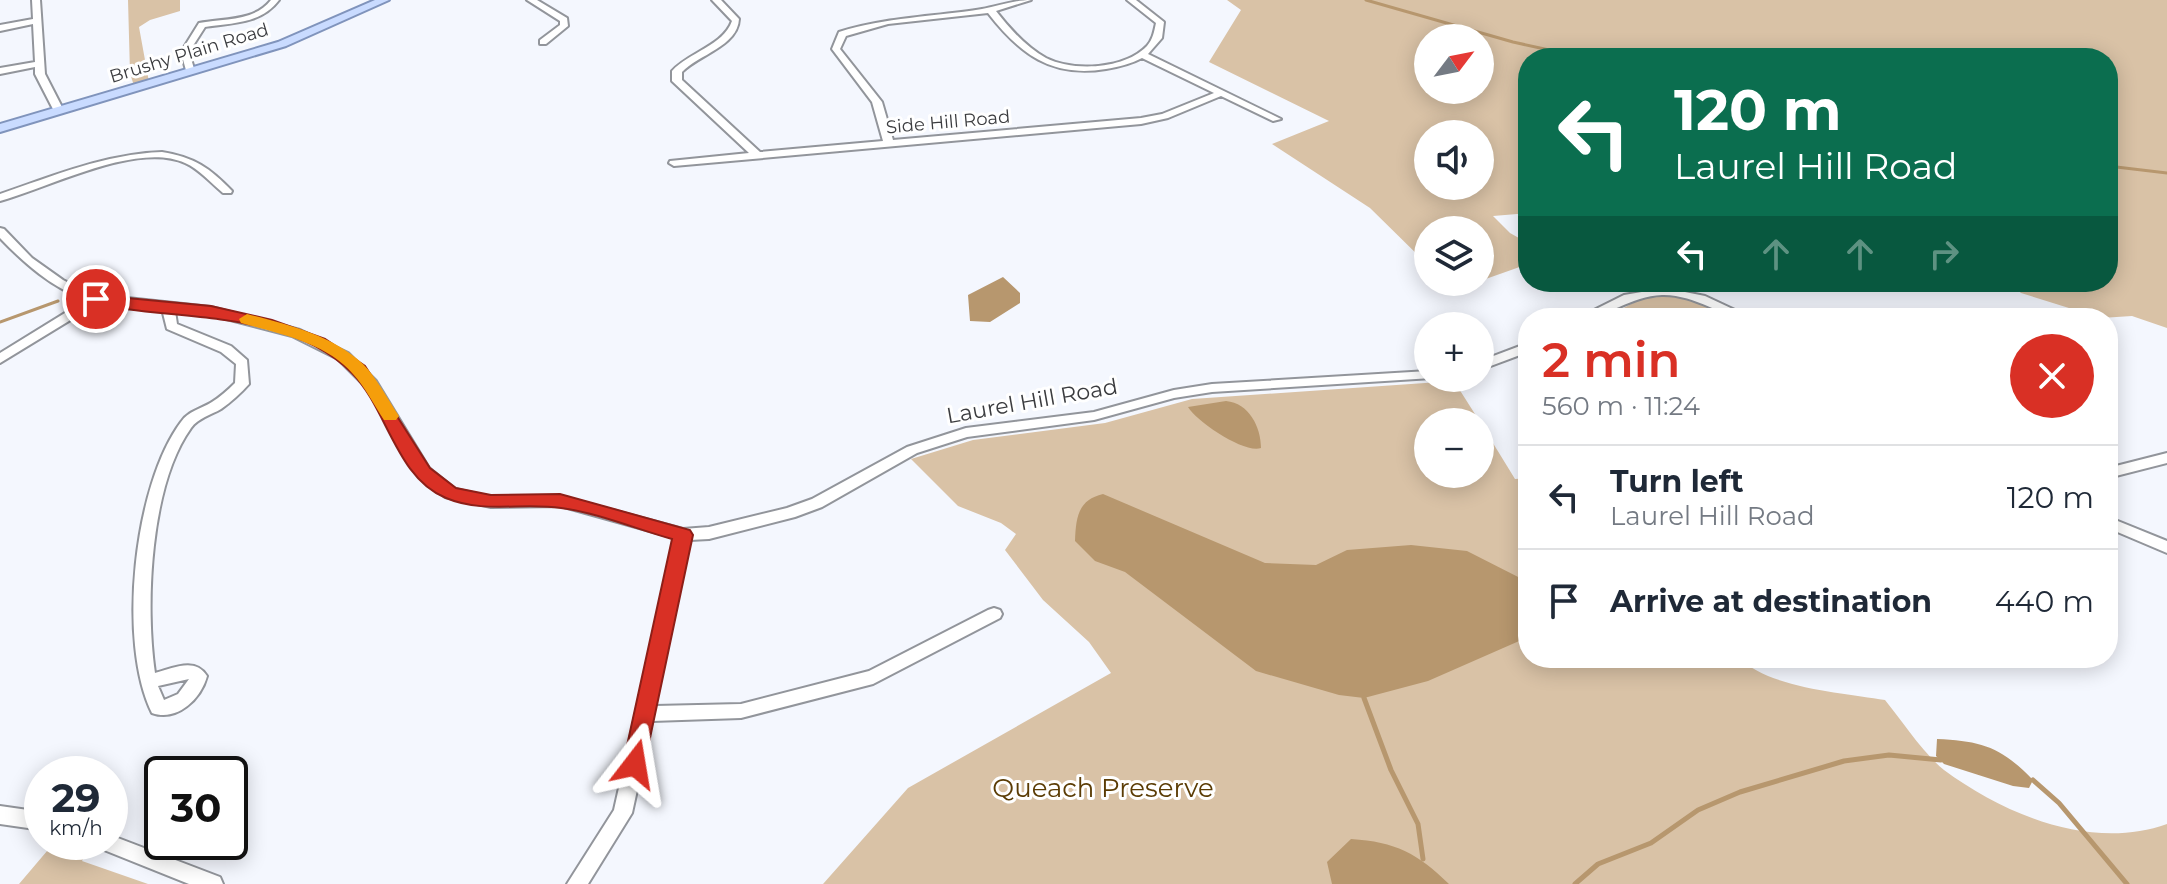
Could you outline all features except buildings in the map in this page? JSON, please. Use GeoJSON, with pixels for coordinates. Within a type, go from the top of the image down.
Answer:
{"type":"FeatureCollection","features":[{"type":"Feature","properties":{"kind":"main road","name":"Brushy Plain Road"},"geometry":{"type":"LineString","coordinates":[[0,128],[307,35],[384,0]]}},
{"type":"Feature","properties":{"kind":"street"},"geometry":{"type":"LineString","coordinates":[[36,0],[39,64],[43,83],[59,111]]}},
{"type":"Feature","properties":{"kind":"street"},"geometry":{"type":"LineString","coordinates":[[190,72],[185,52],[202,25],[263,12],[275,0]]}},
{"type":"Feature","properties":{"kind":"street"},"geometry":{"type":"LineString","coordinates":[[531,0],[564,20],[564,26],[543,42]]}},
{"type":"Feature","properties":{"kind":"street"},"geometry":{"type":"LineString","coordinates":[[716,0],[736,21],[736,27],[729,36],[686,58],[677,71],[677,81],[756,154]]}},
{"type":"Feature","properties":{"kind":"street"},"geometry":{"type":"LineString","coordinates":[[889,143],[877,102],[836,49],[842,34],[857,28],[920,18],[992,12],[1027,0]]}},
{"type":"Feature","properties":{"kind":"street"},"geometry":{"type":"LineString","coordinates":[[992,12],[1007,31],[1049,63],[1086,69],[1143,55],[1156,40],[1160,22],[1131,0]]}},
{"type":"Feature","properties":{"kind":"street"},"geometry":{"type":"LineString","coordinates":[[0,28],[37,21]]}},
{"type":"Feature","properties":{"kind":"street"},"geometry":{"type":"LineString","coordinates":[[1143,55],[1276,119]]}},
{"type":"Feature","properties":{"kind":"street"},"geometry":{"type":"LineString","coordinates":[[0,71],[39,64]]}},
{"type":"Feature","properties":{"kind":"street","name":"Side Hill Road"},"geometry":{"type":"LineString","coordinates":[[674,163],[1141,121],[1165,116],[1221,93]]}},
{"type":"Feature","properties":{"kind":"street"},"geometry":{"type":"LineString","coordinates":[[0,198],[115,161],[162,155],[192,162],[227,191]]}},
{"type":"Feature","properties":{"kind":"street","name":"Laurel Hill Road"},"geometry":{"type":"LineString","coordinates":[[0,231],[28,260],[59,283],[96,299],[168,305],[266,324],[296,333],[343,356],[371,384],[424,472],[450,493],[491,502],[560,501],[683,535],[722,530],[790,513],[817,503],[912,450],[966,433],[1094,416],[1174,394],[1212,388],[1414,376]]}},
{"type":"Feature","properties":{"kind":"street"},"geometry":{"type":"LineString","coordinates":[[1604,308],[1631,294],[1647,292]]}},
{"type":"Feature","properties":{"kind":"street"},"geometry":{"type":"LineString","coordinates":[[1674,292],[1695,296],[1723,308]]}},
{"type":"Feature","properties":{"kind":"street"},"geometry":{"type":"LineString","coordinates":[[0,359],[96,299]]}},
{"type":"Feature","properties":{"kind":"street"},"geometry":{"type":"LineString","coordinates":[[149,681],[139,600],[162,464],[187,422],[219,404],[242,384],[242,363],[226,349],[171,326],[168,305]]}},
{"type":"Feature","properties":{"kind":"street"},"geometry":{"type":"LineString","coordinates":[[1494,360],[1518,351]]}},
{"type":"Feature","properties":{"kind":"street"},"geometry":{"type":"LineString","coordinates":[[2118,470],[2167,458]]}},
{"type":"Feature","properties":{"kind":"street"},"geometry":{"type":"LineString","coordinates":[[2118,526],[2167,547]]}},
{"type":"Feature","properties":{"kind":"street"},"geometry":{"type":"LineString","coordinates":[[577,884],[623,813],[647,714],[683,535]]}},
{"type":"Feature","properties":{"kind":"street"},"geometry":{"type":"LineString","coordinates":[[647,714],[741,711],[873,677],[994,614]]}},
{"type":"Feature","properties":{"kind":"street"},"geometry":{"type":"LineString","coordinates":[[0,815],[24,818]]}},
{"type":"Feature","properties":{"kind":"street"},"geometry":{"type":"LineString","coordinates":[[128,851],[213,884]]}},
{"type":"Feature","properties":{"kind":"green space"},"geometry":{"type":"Polygon","coordinates":[[[128,0],[180,0],[180,11],[150,20],[139,27],[149,82],[134,86],[130,73],[128,0]]]}},
{"type":"Feature","properties":{"kind":"green space"},"geometry":{"type":"Polygon","coordinates":[[[1227,0],[2167,0],[2167,328],[2132,316],[2118,317],[2118,308],[2069,308],[2020,292],[2118,292],[2118,48],[1518,48],[1518,214],[1414,216],[1414,251],[1370,208],[1272,144],[1329,121],[1209,62],[1241,10],[1227,0]]]}},
{"type":"Feature","properties":{"kind":"green space"},"geometry":{"type":"Polygon","coordinates":[[[1494,217],[1518,237],[1518,268],[1494,276],[1494,217]]]}},
{"type":"Feature","properties":{"kind":"green space"},"geometry":{"type":"Polygon","coordinates":[[[1674,296],[1699,301],[1714,308],[1624,308],[1642,298],[1674,296]]]}},
{"type":"Feature","properties":{"kind":"green space","name":"Queach Preserve"},"geometry":{"type":"Polygon","coordinates":[[[1414,384],[1414,392],[1461,392],[1471,408],[1414,408],[1414,488],[1494,488],[1494,445],[1515,479],[1518,479],[1518,668],[1753,668],[1787,683],[1885,700],[1920,746],[1944,770],[1994,801],[2022,814],[2080,831],[2109,833],[2138,831],[2167,824],[2167,884],[823,884],[908,788],[1111,673],[1089,642],[1043,600],[1005,550],[1016,534],[1001,523],[958,506],[911,459],[973,440],[1105,423],[1192,399],[1414,384]]]}},
{"type":"Feature","properties":{"kind":"green space"},"geometry":{"type":"Polygon","coordinates":[[[39,860],[83,860],[148,884],[19,884],[39,860]]]}},
{"type":"Feature","properties":{"kind":"shaded area"},"geometry":{"type":"Polygon","coordinates":[[[1003,277],[1020,293],[1020,303],[990,322],[970,321],[968,295],[1003,277]]]}},
{"type":"Feature","properties":{"kind":"shaded area"},"geometry":{"type":"Polygon","coordinates":[[[1226,401],[1241,406],[1252,417],[1259,432],[1261,448],[1254,449],[1233,442],[1201,421],[1188,407],[1226,401]]]}},
{"type":"Feature","properties":{"kind":"shaded area"},"geometry":{"type":"Polygon","coordinates":[[[1103,494],[1265,563],[1316,565],[1347,550],[1411,545],[1467,551],[1518,577],[1518,641],[1428,681],[1364,698],[1339,695],[1256,671],[1125,572],[1095,561],[1075,541],[1080,511],[1088,500],[1103,494]]]}},
{"type":"Feature","properties":{"kind":"shaded area"},"geometry":{"type":"Polygon","coordinates":[[[1937,739],[1990,748],[2011,760],[2033,780],[2029,788],[2013,786],[1944,764],[1936,756],[1937,739]]]}},
{"type":"Feature","properties":{"kind":"shaded area"},"geometry":{"type":"Polygon","coordinates":[[[1351,839],[1381,843],[1405,851],[1427,864],[1449,884],[1332,884],[1327,862],[1351,839]]]}},
{"type":"Feature","properties":{"kind":"waterway"},"geometry":{"type":"LineString","coordinates":[[1366,0],[1540,48]]}},
{"type":"Feature","properties":{"kind":"waterway"},"geometry":{"type":"LineString","coordinates":[[2118,167],[2167,173]]}},
{"type":"Feature","properties":{"kind":"waterway"},"geometry":{"type":"LineString","coordinates":[[0,322],[58,301]]}},
{"type":"Feature","properties":{"kind":"waterway"},"geometry":{"type":"LineString","coordinates":[[1364,698],[1391,770],[1418,824],[1423,859]]}},
{"type":"Feature","properties":{"kind":"waterway"},"geometry":{"type":"LineString","coordinates":[[1575,884],[1598,864],[1651,843],[1698,810],[1740,792],[1844,761],[1889,755],[1941,760]]}},
{"type":"Feature","properties":{"kind":"waterway"},"geometry":{"type":"LineString","coordinates":[[2033,780],[2059,803],[2127,884]]}},
{"type":"Feature","properties":{"kind":"slow traffic"},"geometry":{"type":"LineString","coordinates":[[247,319],[296,333],[343,356],[371,384],[390,416]]}},
{"type":"Feature","properties":{"kind":"route"},"geometry":{"type":"LineString","coordinates":[[96,299],[211,311],[296,333],[343,356],[371,384],[424,472],[450,493],[491,502],[560,501],[606,511],[664,532],[683,535],[635,764]]}}]}
